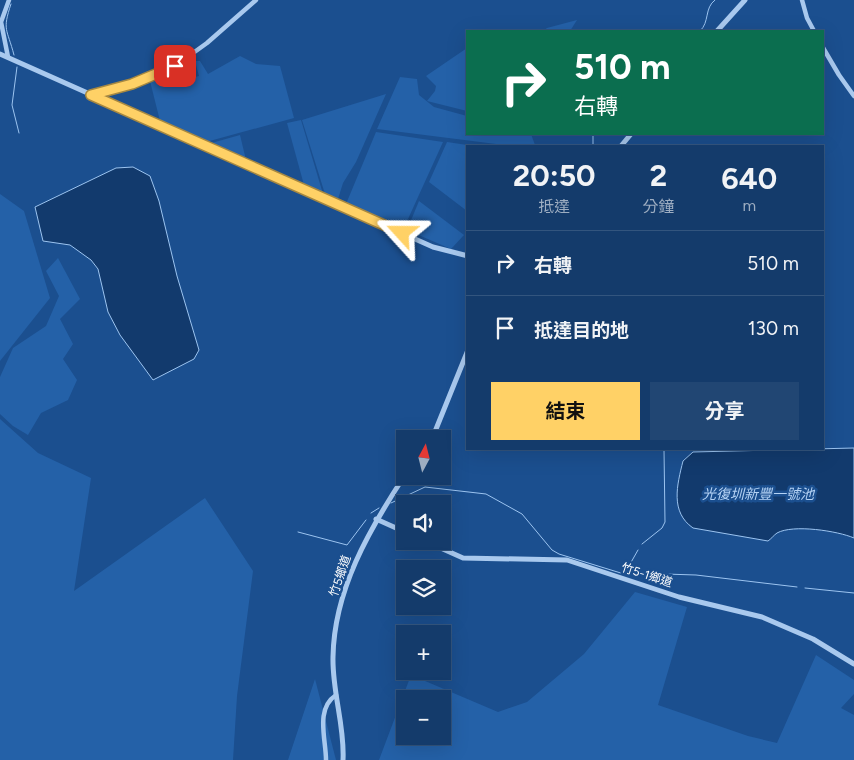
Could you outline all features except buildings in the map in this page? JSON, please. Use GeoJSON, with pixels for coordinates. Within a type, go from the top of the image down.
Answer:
{"type":"FeatureCollection","features":[{"type":"Feature","properties":{"kind":"street"},"geometry":{"type":"LineString","coordinates":[[8,57],[1,22],[9,0]]}},
{"type":"Feature","properties":{"kind":"street"},"geometry":{"type":"LineString","coordinates":[[91,95],[132,84],[175,66],[207,43],[256,0]]}},
{"type":"Feature","properties":{"kind":"street"},"geometry":{"type":"LineString","coordinates":[[718,30],[745,0]]}},
{"type":"Feature","properties":{"kind":"street"},"geometry":{"type":"LineString","coordinates":[[802,0],[807,18],[813,30]]}},
{"type":"Feature","properties":{"kind":"street"},"geometry":{"type":"LineString","coordinates":[[824,49],[854,96]]}},
{"type":"Feature","properties":{"kind":"street"},"geometry":{"type":"LineString","coordinates":[[0,54],[425,243],[466,255]]}},
{"type":"Feature","properties":{"kind":"street"},"geometry":{"type":"LineString","coordinates":[[622,145],[630,135]]}},
{"type":"Feature","properties":{"kind":"street"},"geometry":{"type":"LineString","coordinates":[[436,430],[466,355]]}},
{"type":"Feature","properties":{"kind":"street","name":"竹5鄉道"},"geometry":{"type":"LineString","coordinates":[[343,760],[333,657],[341,603],[356,560],[376,519],[398,485]]}},
{"type":"Feature","properties":{"kind":"street"},"geometry":{"type":"LineString","coordinates":[[376,519],[396,528]]}},
{"type":"Feature","properties":{"kind":"street","name":"竹5-1鄉道"},"geometry":{"type":"LineString","coordinates":[[446,550],[464,558],[567,560],[679,597],[762,617],[814,639],[854,664]]}},
{"type":"Feature","properties":{"kind":"street"},"geometry":{"type":"LineString","coordinates":[[326,760],[322,718],[325,708],[336,695]]}},
{"type":"Feature","properties":{"kind":"shaded area"},"geometry":{"type":"Polygon","coordinates":[[[577,20],[571,30],[544,30],[577,20]]]}},
{"type":"Feature","properties":{"kind":"shaded area"},"geometry":{"type":"Polygon","coordinates":[[[466,49],[466,111],[427,101],[435,91],[436,86],[426,76],[466,49]]]}},
{"type":"Feature","properties":{"kind":"shaded area"},"geometry":{"type":"Polygon","coordinates":[[[240,56],[256,64],[280,66],[294,118],[206,142],[160,121],[150,81],[183,64],[187,79],[199,76],[195,61],[200,61],[208,74],[240,56]]]}},
{"type":"Feature","properties":{"kind":"shaded area"},"geometry":{"type":"Polygon","coordinates":[[[400,77],[417,79],[419,95],[434,107],[466,116],[466,135],[531,135],[535,145],[505,145],[377,129],[400,77]]]}},
{"type":"Feature","properties":{"kind":"shaded area"},"geometry":{"type":"Polygon","coordinates":[[[386,94],[356,162],[343,183],[338,199],[325,194],[302,120],[386,94]]]}},
{"type":"Feature","properties":{"kind":"shaded area"},"geometry":{"type":"Polygon","coordinates":[[[301,120],[323,194],[304,185],[287,123],[301,120]]]}},
{"type":"Feature","properties":{"kind":"shaded area"},"geometry":{"type":"Polygon","coordinates":[[[376,132],[443,142],[403,230],[346,204],[376,132]]]}},
{"type":"Feature","properties":{"kind":"shaded area"},"geometry":{"type":"Polygon","coordinates":[[[240,135],[246,160],[208,144],[240,135]]]}},
{"type":"Feature","properties":{"kind":"shaded area"},"geometry":{"type":"Polygon","coordinates":[[[447,142],[467,145],[466,210],[429,182],[447,142]]]}},
{"type":"Feature","properties":{"kind":"shaded area"},"geometry":{"type":"Polygon","coordinates":[[[0,194],[24,211],[50,298],[0,361],[0,194]]]}},
{"type":"Feature","properties":{"kind":"shaded area"},"geometry":{"type":"Polygon","coordinates":[[[419,201],[464,235],[451,249],[407,230],[419,201]]]}},
{"type":"Feature","properties":{"kind":"shaded area"},"geometry":{"type":"Polygon","coordinates":[[[58,258],[80,299],[60,319],[73,344],[63,359],[77,380],[68,400],[41,413],[28,435],[13,426],[0,414],[0,377],[13,348],[46,326],[59,296],[46,271],[58,258]]]}},
{"type":"Feature","properties":{"kind":"shaded area"},"geometry":{"type":"Polygon","coordinates":[[[0,419],[38,453],[91,478],[74,591],[205,498],[253,571],[237,696],[233,760],[0,760],[0,419]]]}},
{"type":"Feature","properties":{"kind":"shaded area"},"geometry":{"type":"Polygon","coordinates":[[[635,592],[687,607],[658,705],[748,736],[777,743],[816,655],[854,680],[854,694],[841,708],[854,715],[854,760],[379,760],[396,715],[396,745],[451,745],[451,692],[498,712],[527,702],[584,654],[635,592]]]}},
{"type":"Feature","properties":{"kind":"shaded area"},"geometry":{"type":"Polygon","coordinates":[[[315,679],[336,760],[288,760],[315,679]]]}},
{"type":"Feature","properties":{"kind":"shaded area"},"geometry":{"type":"Polygon","coordinates":[[[409,680],[423,680],[446,690],[405,690],[409,680]]]}},
{"type":"Feature","properties":{"kind":"water"},"geometry":{"type":"Polygon","coordinates":[[[133,167],[150,176],[159,201],[177,276],[199,350],[194,359],[153,380],[120,335],[108,312],[98,269],[91,260],[70,245],[43,241],[35,207],[116,168],[133,167]]]}},
{"type":"Feature","properties":{"kind":"water","name":"光復圳新豐一號池"},"geometry":{"type":"Polygon","coordinates":[[[854,448],[854,538],[827,531],[794,529],[777,533],[768,541],[693,528],[681,514],[678,506],[677,489],[683,461],[693,452],[854,448]]]}},
{"type":"Feature","properties":{"kind":"waterway"},"geometry":{"type":"LineString","coordinates":[[701,30],[705,23],[709,7],[715,0]]}},
{"type":"Feature","properties":{"kind":"waterway"},"geometry":{"type":"LineString","coordinates":[[11,4],[6,25],[14,55]]}},
{"type":"Feature","properties":{"kind":"waterway"},"geometry":{"type":"LineString","coordinates":[[17,67],[12,105],[19,133]]}},
{"type":"Feature","properties":{"kind":"waterway"},"geometry":{"type":"LineString","coordinates":[[593,135],[593,145]]}},
{"type":"Feature","properties":{"kind":"waterway"},"geometry":{"type":"LineString","coordinates":[[642,544],[662,528],[665,522],[664,450]]}},
{"type":"Feature","properties":{"kind":"waterway"},"geometry":{"type":"LineString","coordinates":[[391,503],[425,487],[486,494],[522,514],[552,550],[559,554],[624,574]]}},
{"type":"Feature","properties":{"kind":"waterway"},"geometry":{"type":"LineString","coordinates":[[371,513],[379,508]]}},
{"type":"Feature","properties":{"kind":"waterway"},"geometry":{"type":"LineString","coordinates":[[298,532],[347,545],[366,520]]}},
{"type":"Feature","properties":{"kind":"waterway"},"geometry":{"type":"LineString","coordinates":[[625,573],[638,550]]}},
{"type":"Feature","properties":{"kind":"waterway"},"geometry":{"type":"LineString","coordinates":[[633,573],[696,575],[797,587]]}},
{"type":"Feature","properties":{"kind":"waterway"},"geometry":{"type":"LineString","coordinates":[[805,588],[854,593]]}},
{"type":"Feature","properties":{"kind":"route"},"geometry":{"type":"LineString","coordinates":[[175,66],[132,84],[99,91],[91,95],[402,233]]}}]}
